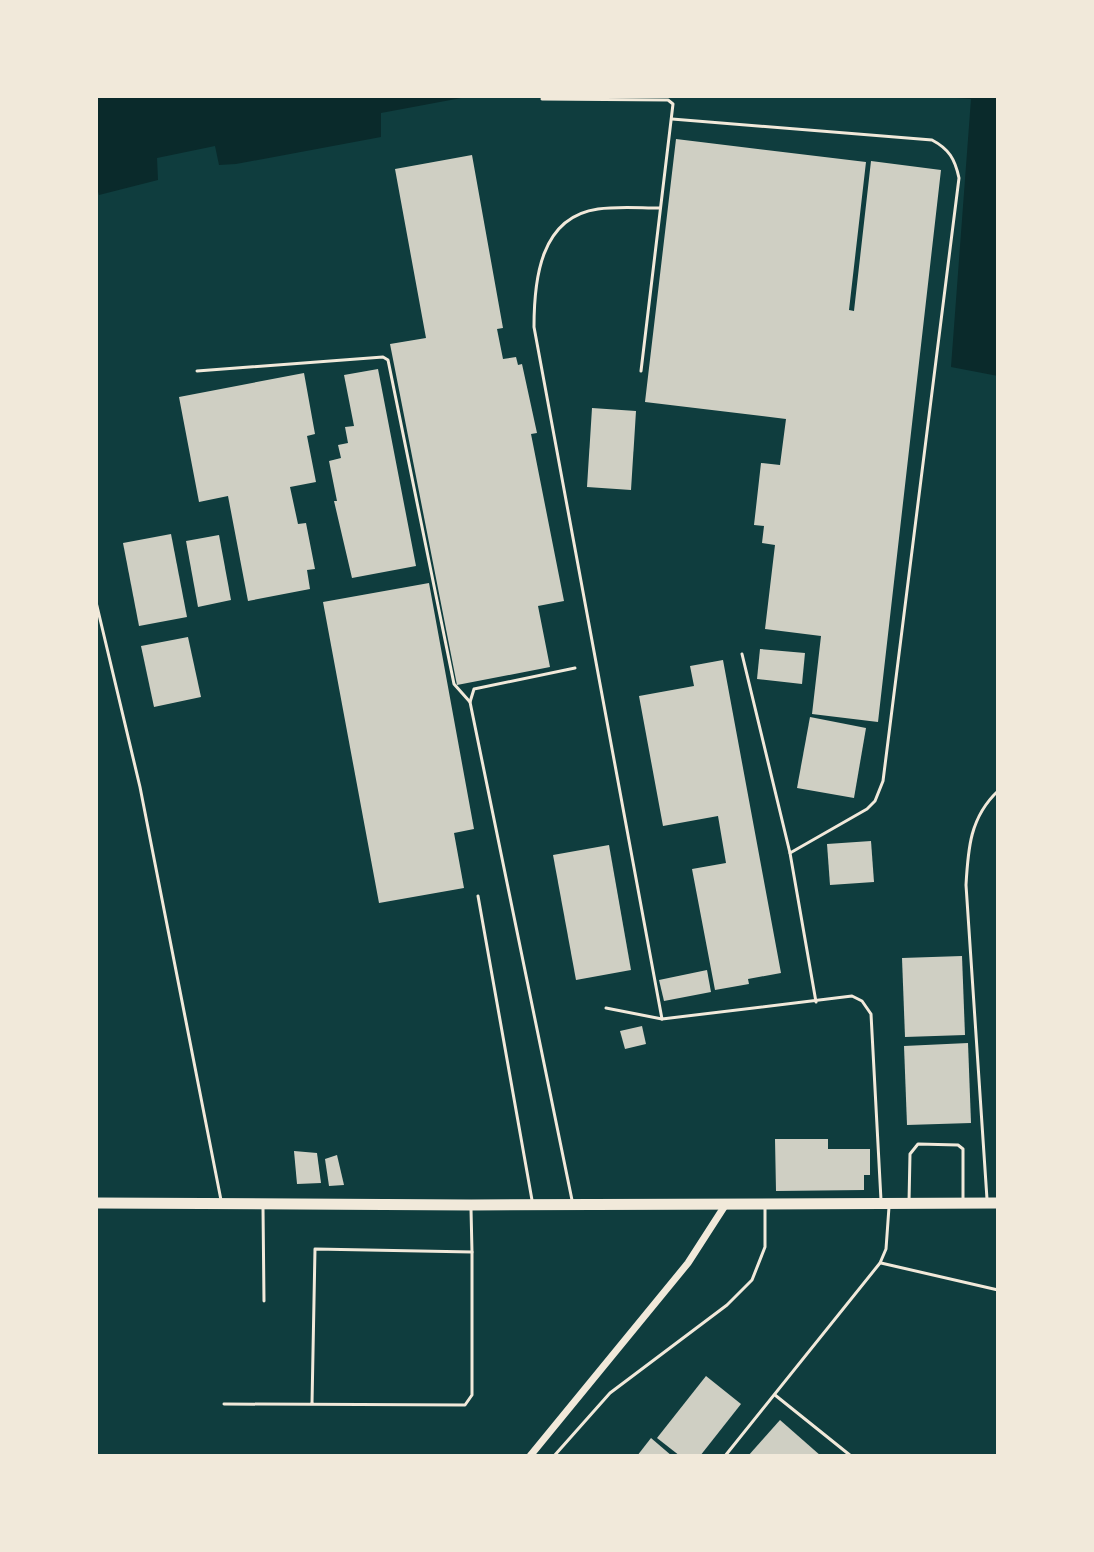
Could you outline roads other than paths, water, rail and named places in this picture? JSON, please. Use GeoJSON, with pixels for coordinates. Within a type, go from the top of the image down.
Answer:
{"type":"FeatureCollection","features":[{"type":"Feature","properties":{"kind":"main road"},"geometry":{"type":"LineString","coordinates":[[96,1203],[993,1203]]}},
{"type":"Feature","properties":{"kind":"street"},"geometry":{"type":"LineString","coordinates":[[530,1456],[688,1263],[726,1204]]}},
{"type":"Feature","properties":{"kind":"lane"},"geometry":{"type":"LineString","coordinates":[[542,99],[668,100],[674,108],[641,371]]}},
{"type":"Feature","properties":{"kind":"lane"},"geometry":{"type":"LineString","coordinates":[[672,119],[932,140],[949,152],[959,178],[883,781],[875,801],[867,809],[790,853]]}},
{"type":"Feature","properties":{"kind":"lane"},"geometry":{"type":"LineString","coordinates":[[660,208],[597,209],[575,216],[559,226],[546,245],[539,270],[534,327],[662,1019]]}},
{"type":"Feature","properties":{"kind":"lane"},"geometry":{"type":"LineString","coordinates":[[197,371],[383,357],[388,360],[454,684],[470,702]]}},
{"type":"Feature","properties":{"kind":"lane"},"geometry":{"type":"LineString","coordinates":[[96,602],[140,787],[221,1204]]}},
{"type":"Feature","properties":{"kind":"lane"},"geometry":{"type":"LineString","coordinates":[[742,654],[790,853],[816,1002]]}},
{"type":"Feature","properties":{"kind":"lane"},"geometry":{"type":"LineString","coordinates":[[573,1203],[470,702],[474,689],[575,668]]}},
{"type":"Feature","properties":{"kind":"lane"},"geometry":{"type":"LineString","coordinates":[[993,1203],[966,885],[975,821],[998,791]]}},
{"type":"Feature","properties":{"kind":"lane"},"geometry":{"type":"LineString","coordinates":[[478,896],[533,1203]]}},
{"type":"Feature","properties":{"kind":"lane"},"geometry":{"type":"LineString","coordinates":[[606,1008],[662,1019],[852,996],[866,1005],[871,1014],[886,1249],[880,1263],[725,1456]]}},
{"type":"Feature","properties":{"kind":"lane"},"geometry":{"type":"LineString","coordinates":[[909,1203],[910,1154],[918,1144],[958,1145],[963,1149],[963,1201]]}},
{"type":"Feature","properties":{"kind":"lane"},"geometry":{"type":"LineString","coordinates":[[263,1204],[264,1301]]}},
{"type":"Feature","properties":{"kind":"lane"},"geometry":{"type":"LineString","coordinates":[[554,1456],[610,1393],[727,1305],[752,1280],[765,1247],[765,1204]]}},
{"type":"Feature","properties":{"kind":"lane"},"geometry":{"type":"LineString","coordinates":[[224,1404],[465,1405],[472,1395],[471,1205]]}},
{"type":"Feature","properties":{"kind":"lane"},"geometry":{"type":"LineString","coordinates":[[312,1404],[315,1249],[472,1252]]}},
{"type":"Feature","properties":{"kind":"lane"},"geometry":{"type":"LineString","coordinates":[[880,1263],[998,1290]]}},
{"type":"Feature","properties":{"kind":"lane"},"geometry":{"type":"LineString","coordinates":[[775,1395],[851,1456]]}},
{"type":"Feature","properties":{"kind":"water"},"geometry":{"type":"Polygon","coordinates":[[[96,96],[472,96],[381,113],[381,137],[236,164],[219,165],[215,146],[157,158],[158,180],[99,195],[96,185],[96,96]]]}},
{"type":"Feature","properties":{"kind":"water"},"geometry":{"type":"Polygon","coordinates":[[[927,96],[998,96],[998,376],[951,367],[971,99],[927,96]]]}}]}
